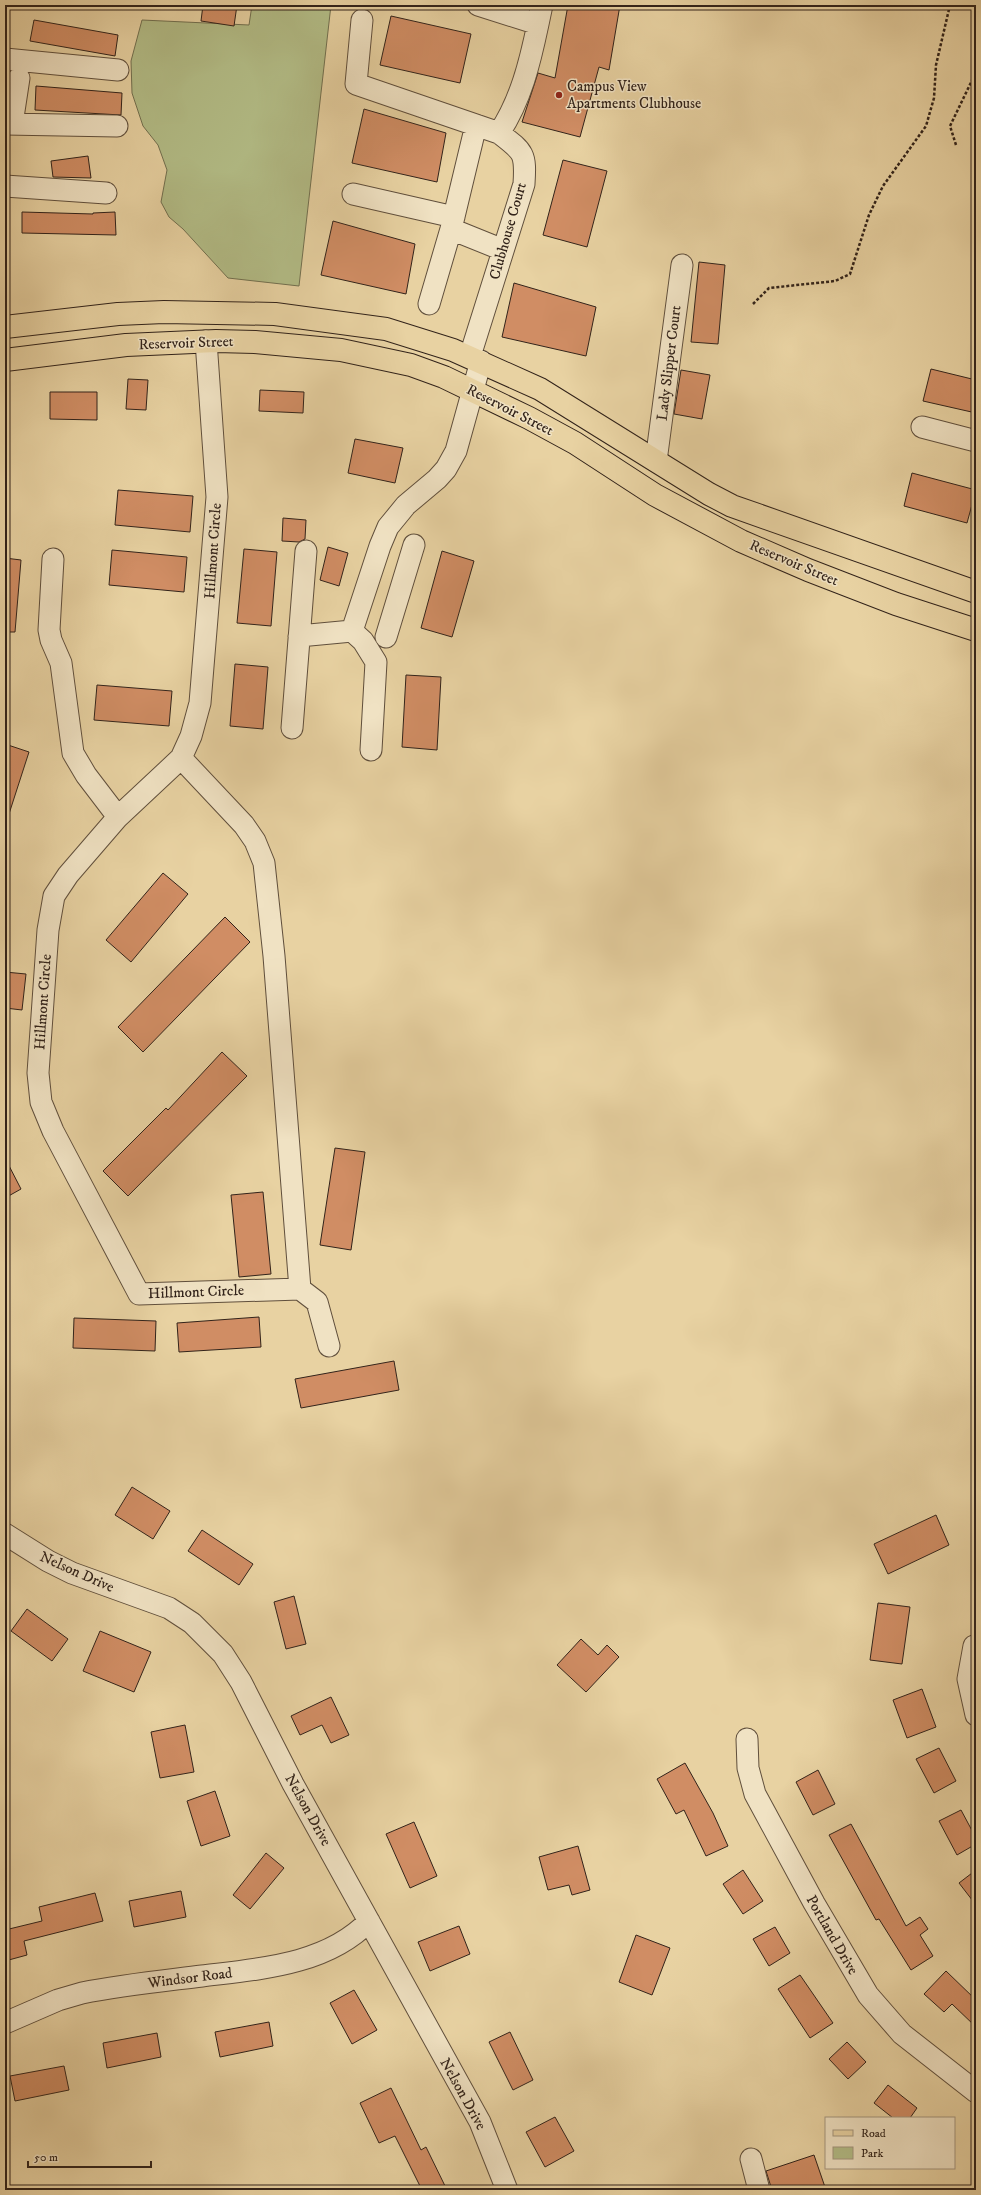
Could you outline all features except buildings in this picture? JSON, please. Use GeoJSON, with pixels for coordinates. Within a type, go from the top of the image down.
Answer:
{"type":"FeatureCollection","features":[{"type":"Feature","properties":{"kind":"main road","name":"Reservoir Street"},"geometry":{"type":"LineString","coordinates":[[5,327],[118,314],[164,312],[275,314],[386,330],[476,359],[540,388],[709,494],[732,506],[976,592]]}},
{"type":"Feature","properties":{"kind":"main road","name":"Reservoir Street"},"geometry":{"type":"LineString","coordinates":[[5,360],[126,345],[206,341],[255,342],[367,354],[411,365],[472,390],[575,443],[655,495],[741,541],[808,570],[896,604],[976,630]]}},
{"type":"Feature","properties":{"kind":"street"},"geometry":{"type":"LineString","coordinates":[[362,20],[356,84],[500,133],[528,68],[540,15],[478,5]]}},
{"type":"Feature","properties":{"kind":"street"},"geometry":{"type":"LineString","coordinates":[[5,59],[118,70]]}},
{"type":"Feature","properties":{"kind":"street"},"geometry":{"type":"LineString","coordinates":[[19,78],[9,124],[117,126]]}},
{"type":"Feature","properties":{"kind":"street"},"geometry":{"type":"LineString","coordinates":[[429,304],[452,223],[476,125]]}},
{"type":"Feature","properties":{"kind":"street","name":"Clubhouse Court"},"geometry":{"type":"LineString","coordinates":[[352,631],[384,536],[393,519],[406,505],[437,479],[449,465],[456,451],[472,390],[476,359],[504,250],[524,184],[524,158],[520,149],[500,133]]}},
{"type":"Feature","properties":{"kind":"street"},"geometry":{"type":"LineString","coordinates":[[5,186],[106,193]]}},
{"type":"Feature","properties":{"kind":"street"},"geometry":{"type":"LineString","coordinates":[[353,194],[452,223],[504,250]]}},
{"type":"Feature","properties":{"kind":"street","name":"Lady Slipper Court"},"geometry":{"type":"LineString","coordinates":[[656,461],[682,265]]}},
{"type":"Feature","properties":{"kind":"street","name":"Hillmont Circle"},"geometry":{"type":"LineString","coordinates":[[206,341],[217,497],[200,703],[191,736],[181,758],[118,817],[68,875],[54,896],[48,930],[38,1073],[41,1102],[53,1131],[139,1294],[300,1289]]}},
{"type":"Feature","properties":{"kind":"street"},"geometry":{"type":"LineString","coordinates":[[922,427],[976,441]]}},
{"type":"Feature","properties":{"kind":"street"},"geometry":{"type":"LineString","coordinates":[[386,637],[414,545]]}},
{"type":"Feature","properties":{"kind":"street"},"geometry":{"type":"LineString","coordinates":[[292,728],[306,551]]}},
{"type":"Feature","properties":{"kind":"street"},"geometry":{"type":"LineString","coordinates":[[53,559],[49,630],[50,640],[61,662],[73,753],[86,775],[118,817]]}},
{"type":"Feature","properties":{"kind":"street"},"geometry":{"type":"LineString","coordinates":[[372,573],[402,585]]}},
{"type":"Feature","properties":{"kind":"street"},"geometry":{"type":"LineString","coordinates":[[299,636],[352,631],[363,641],[376,662],[371,750]]}},
{"type":"Feature","properties":{"kind":"street"},"geometry":{"type":"LineString","coordinates":[[181,758],[244,826],[255,841],[264,863],[300,1289],[317,1302],[329,1346]]}},
{"type":"Feature","properties":{"kind":"street","name":"Nelson Drive"},"geometry":{"type":"LineString","coordinates":[[5,1534],[48,1561],[72,1573],[169,1608],[192,1623],[216,1646],[241,1682],[289,1777],[480,2122],[507,2190]]}},
{"type":"Feature","properties":{"kind":"street"},"geometry":{"type":"LineString","coordinates":[[974,1646],[968,1679],[976,1715]]}},
{"type":"Feature","properties":{"kind":"street","name":"Portland Drive"},"geometry":{"type":"LineString","coordinates":[[747,1739],[748,1768],[755,1794],[814,1903],[868,1995],[902,2034],[976,2092]]}},
{"type":"Feature","properties":{"kind":"street","name":"Windsor Road"},"geometry":{"type":"LineString","coordinates":[[5,2023],[46,2004],[82,1993],[254,1971],[284,1965],[341,1943],[357,1933],[369,1921]]}},
{"type":"Feature","properties":{"kind":"street"},"geometry":{"type":"LineString","coordinates":[[751,2159],[759,2190]]}},
{"type":"Feature","properties":{"kind":"path"},"geometry":{"type":"LineString","coordinates":[[753,304],[769,288],[835,281],[850,274],[869,215],[883,186],[926,126],[934,98],[936,65],[950,5]]}},
{"type":"Feature","properties":{"kind":"path"},"geometry":{"type":"LineString","coordinates":[[956,145],[950,126],[976,72]]}},
{"type":"Feature","properties":{"kind":"green space"},"geometry":{"type":"Polygon","coordinates":[[[252,5],[331,5],[299,286],[228,278],[183,229],[169,217],[161,202],[167,170],[158,145],[143,126],[132,93],[131,61],[142,20],[249,25],[252,5]]]}},
{"type":"Feature","properties":{"kind":"place","name":"Campus View Apartments Clubhouse"},"geometry":{"type":"Point","coordinates":[559,95]}}]}
